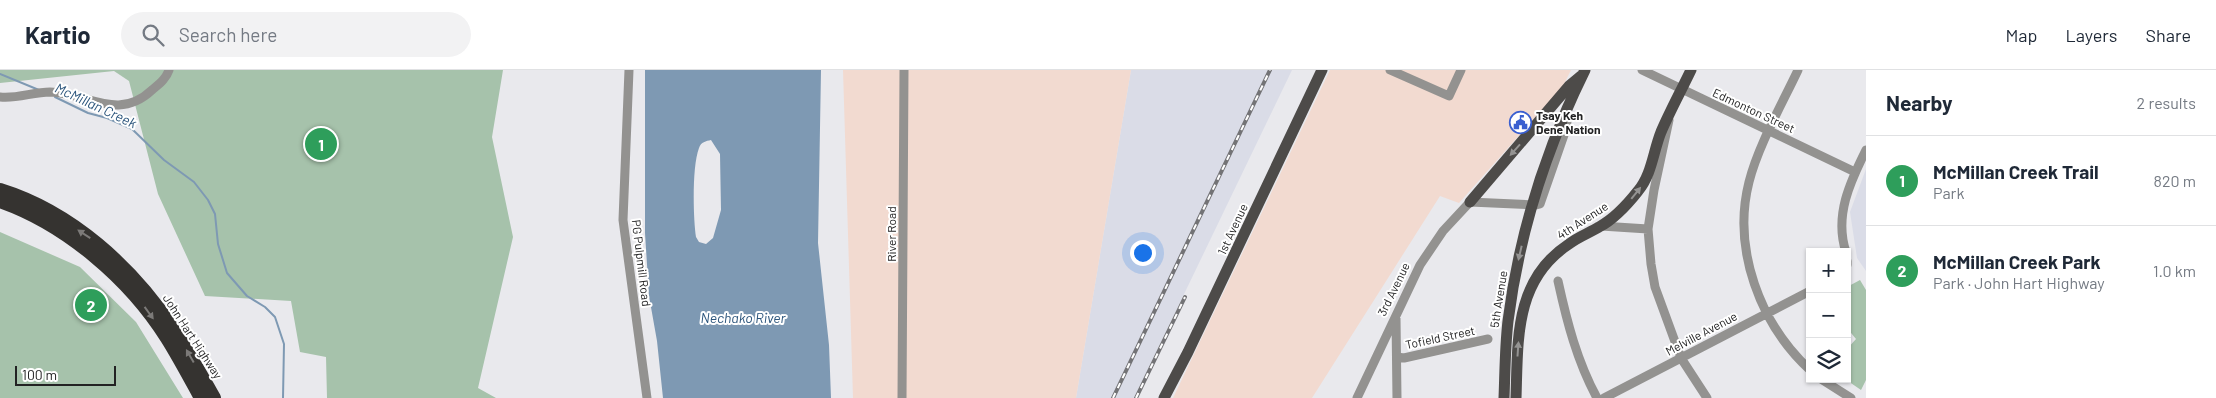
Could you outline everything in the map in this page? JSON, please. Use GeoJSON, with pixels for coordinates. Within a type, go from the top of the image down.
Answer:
{"type":"FeatureCollection","features":[{"type":"Feature","properties":{"kind":"highway","name":"John Hart Highway"},"geometry":{"type":"LineString","coordinates":[[0,190],[16,195],[53,214],[93,240],[125,270],[149,296],[174,329],[214,398]]}},
{"type":"Feature","properties":{"kind":"highway","name":"John Hart Highway"},"geometry":{"type":"LineString","coordinates":[[0,201],[46,223],[85,249],[117,276],[141,302],[166,337],[201,398]]}},
{"type":"Feature","properties":{"kind":"main road","name":"1st Avenue"},"geometry":{"type":"LineString","coordinates":[[1164,398],[1188,352],[1322,70]]}},
{"type":"Feature","properties":{"kind":"main road","name":"4th Avenue"},"geometry":{"type":"LineString","coordinates":[[1527,293],[1535,278],[1554,255],[1620,212],[1646,180],[1662,131],[1691,70]]}},
{"type":"Feature","properties":{"kind":"main road","name":"5th Avenue"},"geometry":{"type":"LineString","coordinates":[[1504,398],[1508,323],[1514,278],[1532,205],[1549,151],[1583,73]]}},
{"type":"Feature","properties":{"kind":"main road"},"geometry":{"type":"LineString","coordinates":[[1470,202],[1569,86],[1583,73]]}},
{"type":"Feature","properties":{"kind":"main road","name":"5th Avenue"},"geometry":{"type":"LineString","coordinates":[[1516,398],[1518,345],[1527,293]]}},
{"type":"Feature","properties":{"kind":"street"},"geometry":{"type":"LineString","coordinates":[[0,97],[48,92],[107,105],[129,104],[144,98],[167,77],[169,70]]}},
{"type":"Feature","properties":{"kind":"street","name":"PG Pulpmill Road"},"geometry":{"type":"LineString","coordinates":[[629,70],[623,220],[647,398]]}},
{"type":"Feature","properties":{"kind":"street","name":"River Road"},"geometry":{"type":"LineString","coordinates":[[902,398],[904,70]]}},
{"type":"Feature","properties":{"kind":"street"},"geometry":{"type":"LineString","coordinates":[[1390,70],[1449,96],[1461,70]]}},
{"type":"Feature","properties":{"kind":"street","name":"Edmonton Street"},"geometry":{"type":"LineString","coordinates":[[1642,70],[1855,172]]}},
{"type":"Feature","properties":{"kind":"street"},"geometry":{"type":"LineString","coordinates":[[1798,70],[1769,130],[1749,182],[1744,233],[1751,273],[1766,313],[1786,346],[1806,366]]}},
{"type":"Feature","properties":{"kind":"street","name":"4th Avenue"},"geometry":{"type":"LineString","coordinates":[[1671,112],[1654,190],[1648,229],[1655,287],[1681,358],[1707,398]]}},
{"type":"Feature","properties":{"kind":"street"},"geometry":{"type":"LineString","coordinates":[[1845,248],[1842,233],[1845,198],[1866,150]]}},
{"type":"Feature","properties":{"kind":"street"},"geometry":{"type":"LineString","coordinates":[[1470,202],[1532,205]]}},
{"type":"Feature","properties":{"kind":"street","name":"3rd Avenue"},"geometry":{"type":"LineString","coordinates":[[1356,398],[1430,248],[1470,202]]}},
{"type":"Feature","properties":{"kind":"street"},"geometry":{"type":"LineString","coordinates":[[1601,226],[1648,229]]}},
{"type":"Feature","properties":{"kind":"street"},"geometry":{"type":"LineString","coordinates":[[1558,281],[1569,329],[1587,380],[1597,398]]}},
{"type":"Feature","properties":{"kind":"street","name":"Melville Avenue"},"geometry":{"type":"LineString","coordinates":[[1604,398],[1806,292]]}},
{"type":"Feature","properties":{"kind":"street"},"geometry":{"type":"LineString","coordinates":[[1396,315],[1396,398]]}},
{"type":"Feature","properties":{"kind":"street","name":"Tofield Street"},"geometry":{"type":"LineString","coordinates":[[1397,357],[1404,358],[1488,339]]}},
{"type":"Feature","properties":{"kind":"street"},"geometry":{"type":"LineString","coordinates":[[1827,383],[1851,398]]}},
{"type":"Feature","properties":{"kind":"shaded area"},"geometry":{"type":"Polygon","coordinates":[[[843,70],[1131,70],[1076,398],[853,398],[843,70]]]}},
{"type":"Feature","properties":{"kind":"shaded area"},"geometry":{"type":"Polygon","coordinates":[[[1131,70],[1292,70],[1134,398],[1076,398],[1131,70]]]}},
{"type":"Feature","properties":{"kind":"shaded area"},"geometry":{"type":"Polygon","coordinates":[[[1330,70],[1571,70],[1563,86],[1459,203],[1440,196],[1312,398],[1173,398],[1330,70]]]}},
{"type":"Feature","properties":{"kind":"shaded area"},"geometry":{"type":"Polygon","coordinates":[[[1866,169],[1866,271],[1857,258],[1850,212],[1866,169]]]}},
{"type":"Feature","properties":{"kind":"green space"},"geometry":{"type":"Polygon","coordinates":[[[0,70],[503,70],[492,137],[513,237],[478,388],[496,398],[327,398],[326,357],[300,352],[291,301],[205,296],[158,194],[129,81],[114,71],[0,83],[0,70]]]}},
{"type":"Feature","properties":{"kind":"green space"},"geometry":{"type":"Polygon","coordinates":[[[0,232],[80,267],[136,322],[183,398],[0,398],[0,232]]]}},
{"type":"Feature","properties":{"kind":"green space"},"geometry":{"type":"Polygon","coordinates":[[[1860,280],[1866,290],[1866,380],[1861,390],[1851,383],[1851,345],[1856,339],[1851,333],[1851,285],[1860,280]]]}},
{"type":"Feature","properties":{"kind":"water","name":"Nechako River"},"geometry":{"type":"Polygon","coordinates":[[[645,70],[821,70],[818,243],[829,345],[831,398],[663,398],[657,341],[649,296],[645,233],[645,70]],[[711,140],[706,141],[699,148],[695,167],[694,205],[696,237],[699,242],[706,244],[713,238],[721,210],[720,154],[711,140]]]}},
{"type":"Feature","properties":{"kind":"waterway","name":"McMillan Creek"},"geometry":{"type":"LineString","coordinates":[[0,74],[39,90]]}},
{"type":"Feature","properties":{"kind":"waterway","name":"McMillan Creek"},"geometry":{"type":"LineString","coordinates":[[55,97],[88,113],[107,118],[132,129],[164,160],[194,182],[208,200],[215,214],[218,244],[227,273],[247,296],[265,307],[275,317],[284,344],[283,398]]}},
{"type":"Feature","properties":{"kind":"railway"},"geometry":{"type":"LineString","coordinates":[[1113,398],[1270,70]]}},
{"type":"Feature","properties":{"kind":"railway"},"geometry":{"type":"LineString","coordinates":[[1136,398],[1185,297]]}},
{"type":"Feature","properties":{"kind":"place","name":"Tsay Keh Dene Nation"},"geometry":{"type":"Point","coordinates":[1520,122]}},
{"type":"Feature","properties":{"kind":"place","name":"McMillan Creek Trail"},"geometry":{"type":"Point","coordinates":[321,144]}},
{"type":"Feature","properties":{"kind":"place","name":"McMillan Creek Park"},"geometry":{"type":"Point","coordinates":[91,305]}}]}
